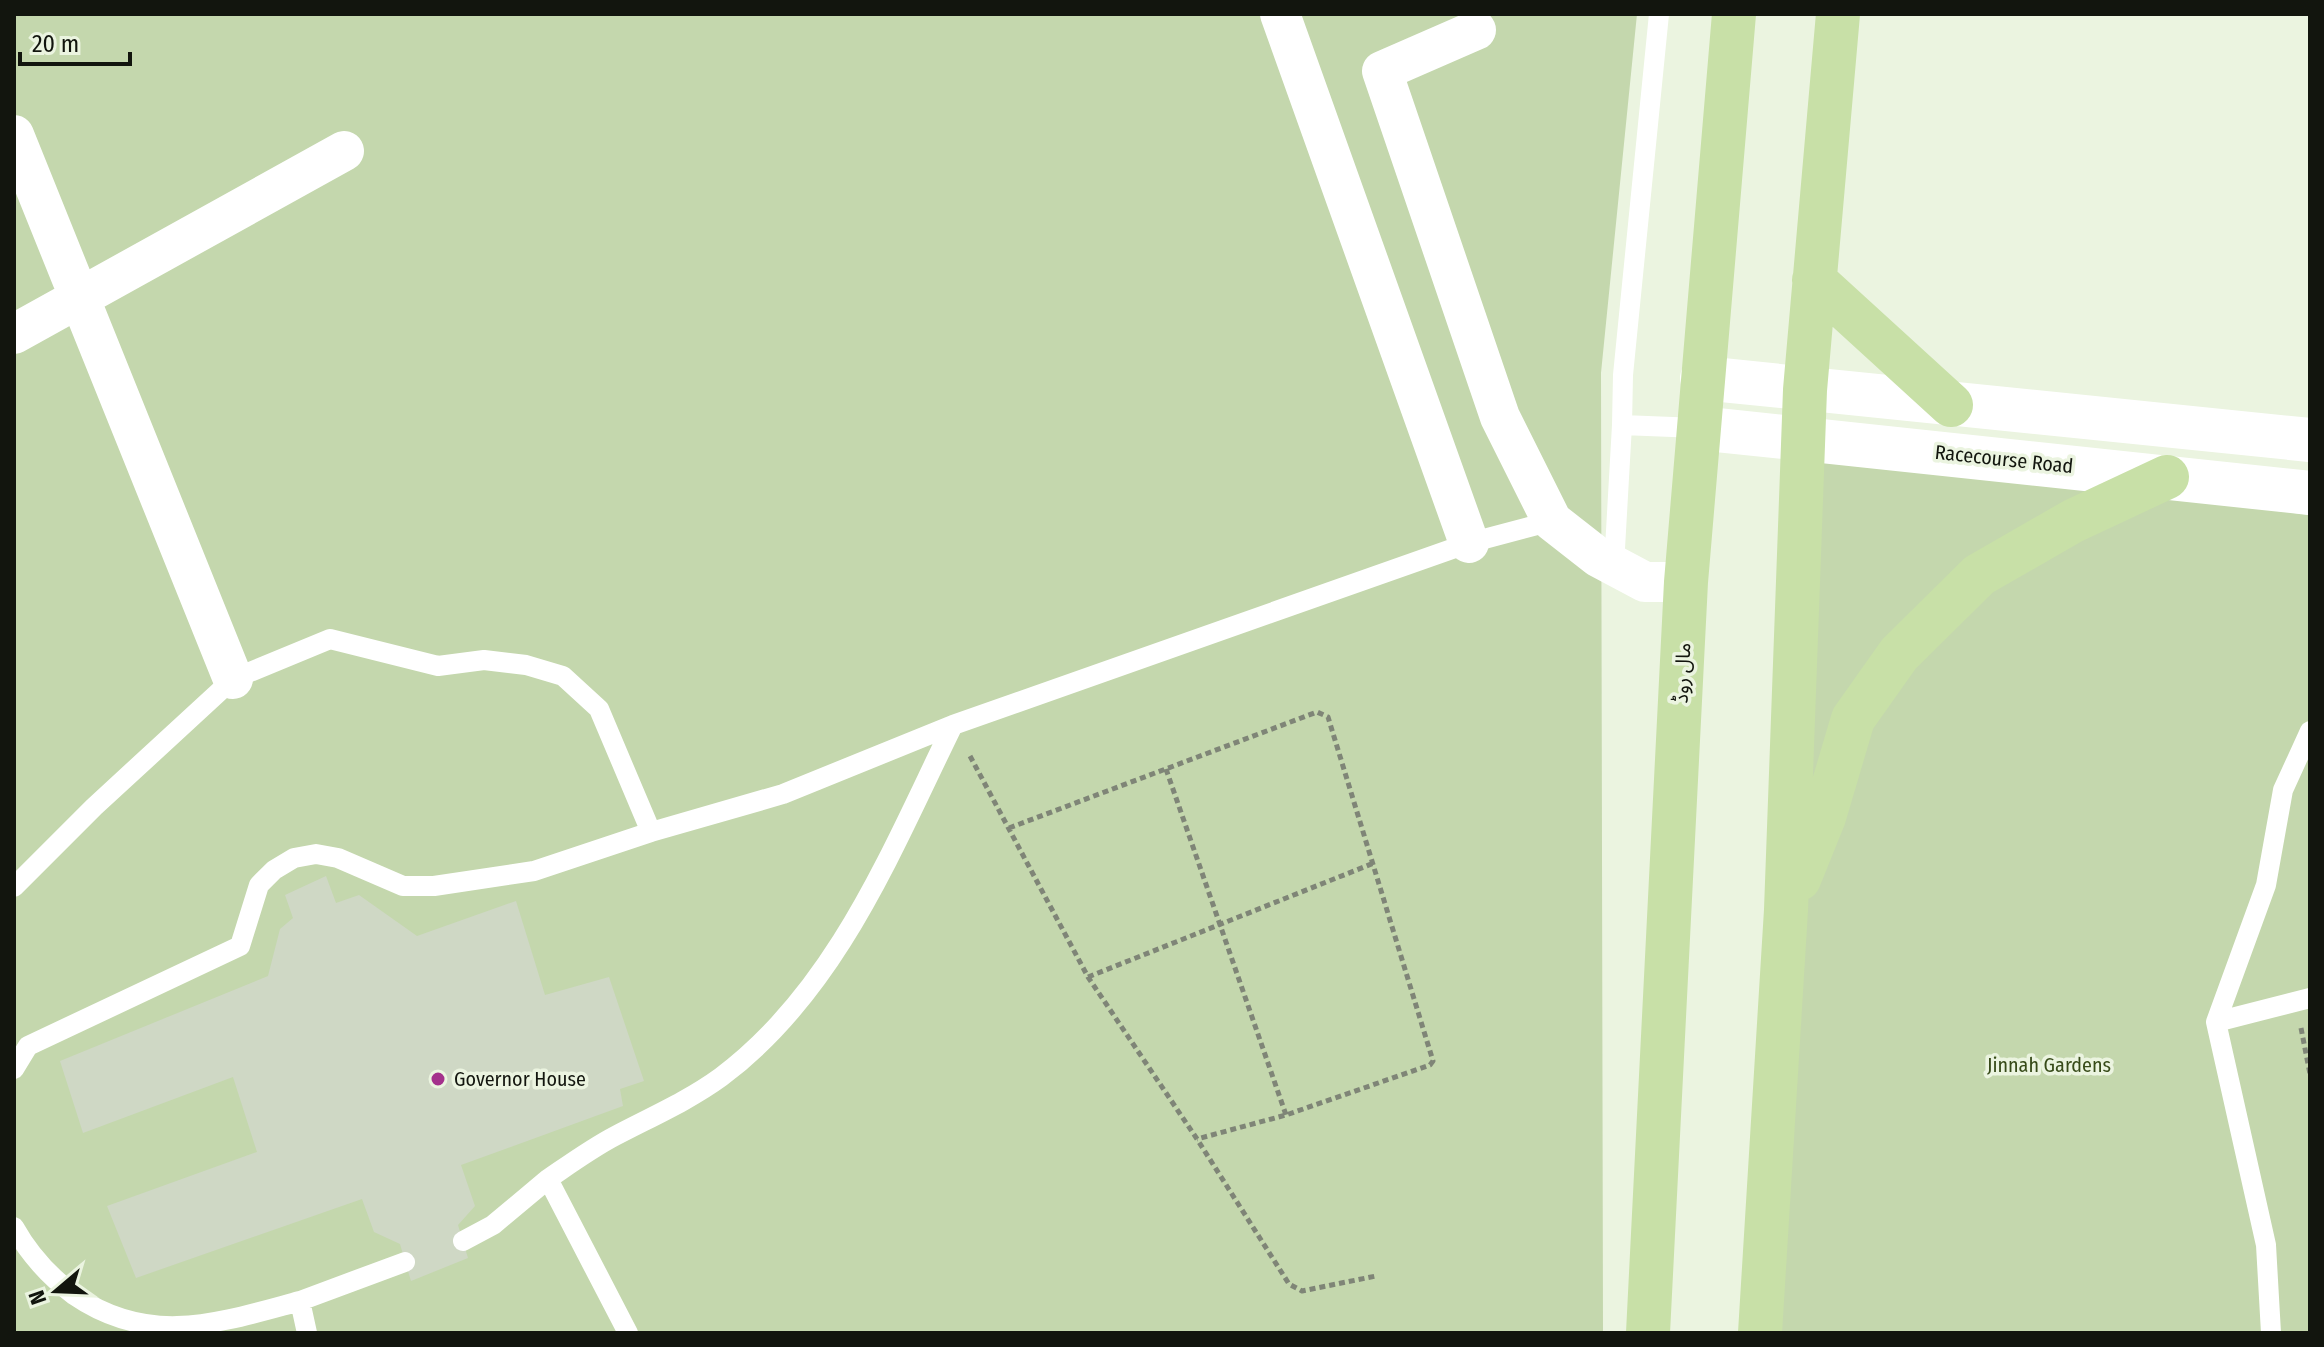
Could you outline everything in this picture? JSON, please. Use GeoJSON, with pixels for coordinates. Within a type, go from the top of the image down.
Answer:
{"type":"FeatureCollection","features":[{"type":"Feature","properties":{"kind":"main road","name":"مال روڈ"},"geometry":{"type":"LineString","coordinates":[[1648,1333],[1686,582],[1734,14]]}},
{"type":"Feature","properties":{"kind":"main road"},"geometry":{"type":"LineString","coordinates":[[1760,1333],[1786,910],[1805,390],[1838,14]]}},
{"type":"Feature","properties":{"kind":"main road"},"geometry":{"type":"LineString","coordinates":[[1814,280],[1951,405]]}},
{"type":"Feature","properties":{"kind":"main road"},"geometry":{"type":"LineString","coordinates":[[1702,378],[2310,440]]}},
{"type":"Feature","properties":{"kind":"main road","name":"Racecourse Road"},"geometry":{"type":"LineString","coordinates":[[1698,428],[2310,493]]}},
{"type":"Feature","properties":{"kind":"main road"},"geometry":{"type":"LineString","coordinates":[[1786,910],[1824,817],[1853,719],[1899,654],[1979,575],[2073,521],[2167,477]]}},
{"type":"Feature","properties":{"kind":"street"},"geometry":{"type":"LineString","coordinates":[[1280,14],[1469,543]]}},
{"type":"Feature","properties":{"kind":"street"},"geometry":{"type":"LineString","coordinates":[[1476,30],[1382,71],[1500,417],[1552,521],[1614,566],[1645,582],[1686,582]]}},
{"type":"Feature","properties":{"kind":"street"},"geometry":{"type":"LineString","coordinates":[[14,135],[233,679]]}},
{"type":"Feature","properties":{"kind":"street"},"geometry":{"type":"LineString","coordinates":[[14,334],[344,151]]}},
{"type":"Feature","properties":{"kind":"lane"},"geometry":{"type":"LineString","coordinates":[[1614,566],[1624,359],[1659,14]]}},
{"type":"Feature","properties":{"kind":"lane"},"geometry":{"type":"LineString","coordinates":[[1622,425],[1698,428]]}},
{"type":"Feature","properties":{"kind":"lane"},"geometry":{"type":"LineString","coordinates":[[14,1069],[28,1046],[240,946],[259,885],[274,870],[294,858],[316,854],[338,858],[403,886],[434,886],[534,871],[651,832],[783,794],[953,725],[1469,543],[1552,521]]}},
{"type":"Feature","properties":{"kind":"lane"},"geometry":{"type":"LineString","coordinates":[[14,887],[94,807],[233,679],[330,639],[438,666],[484,660],[526,665],[563,676],[599,709],[651,832]]}},
{"type":"Feature","properties":{"kind":"lane"},"geometry":{"type":"LineString","coordinates":[[463,1241],[493,1225],[548,1179],[612,1137],[708,1085],[768,1039],[840,949],[953,725]]}},
{"type":"Feature","properties":{"kind":"lane"},"geometry":{"type":"LineString","coordinates":[[2271,1333],[2266,1245],[2216,1022],[2266,885],[2283,790],[2310,731]]}},
{"type":"Feature","properties":{"kind":"lane"},"geometry":{"type":"LineString","coordinates":[[2216,1022],[2302,1000]]}},
{"type":"Feature","properties":{"kind":"lane"},"geometry":{"type":"LineString","coordinates":[[548,1179],[628,1333]]}},
{"type":"Feature","properties":{"kind":"lane"},"geometry":{"type":"LineString","coordinates":[[14,1227],[25,1246],[54,1280],[90,1308],[131,1327],[156,1331],[199,1328],[300,1301],[405,1262]]}},
{"type":"Feature","properties":{"kind":"lane"},"geometry":{"type":"LineString","coordinates":[[300,1301],[307,1333]]}},
{"type":"Feature","properties":{"kind":"path"},"geometry":{"type":"LineString","coordinates":[[1009,828],[1317,712],[1324,712],[1374,863],[1433,1061],[1430,1065],[1286,1115],[1197,1139]]}},
{"type":"Feature","properties":{"kind":"path"},"geometry":{"type":"LineString","coordinates":[[953,725],[1088,977],[1197,1139],[1289,1284],[1302,1291],[1376,1276]]}},
{"type":"Feature","properties":{"kind":"path"},"geometry":{"type":"LineString","coordinates":[[1166,769],[1286,1115]]}},
{"type":"Feature","properties":{"kind":"path"},"geometry":{"type":"LineString","coordinates":[[1088,977],[1374,863]]}},
{"type":"Feature","properties":{"kind":"path"},"geometry":{"type":"LineString","coordinates":[[2302,1000],[2310,1074]]}},
{"type":"Feature","properties":{"kind":"green space","name":"Governor House"},"geometry":{"type":"Polygon","coordinates":[[[14,14],[1637,14],[1601,373],[1603,1333],[14,1333],[14,14]]]}},
{"type":"Feature","properties":{"kind":"green space","name":"Jinnah Gardens"},"geometry":{"type":"Polygon","coordinates":[[[1816,455],[2310,515],[2310,1333],[1774,1333],[1816,455]]]}},
{"type":"Feature","properties":{"kind":"building","name":"Governor House"},"geometry":{"type":"Polygon","coordinates":[[[326,876],[336,903],[359,895],[417,936],[516,901],[545,995],[609,977],[644,1081],[620,1089],[623,1106],[461,1165],[475,1206],[458,1225],[468,1258],[411,1281],[400,1244],[374,1232],[362,1199],[136,1278],[107,1206],[257,1152],[233,1077],[83,1133],[60,1061],[268,976],[280,929],[293,918],[285,895],[326,876]]]}},
{"type":"Feature","properties":{"kind":"place","name":"Governor House"},"geometry":{"type":"Point","coordinates":[438,1079]}}]}
